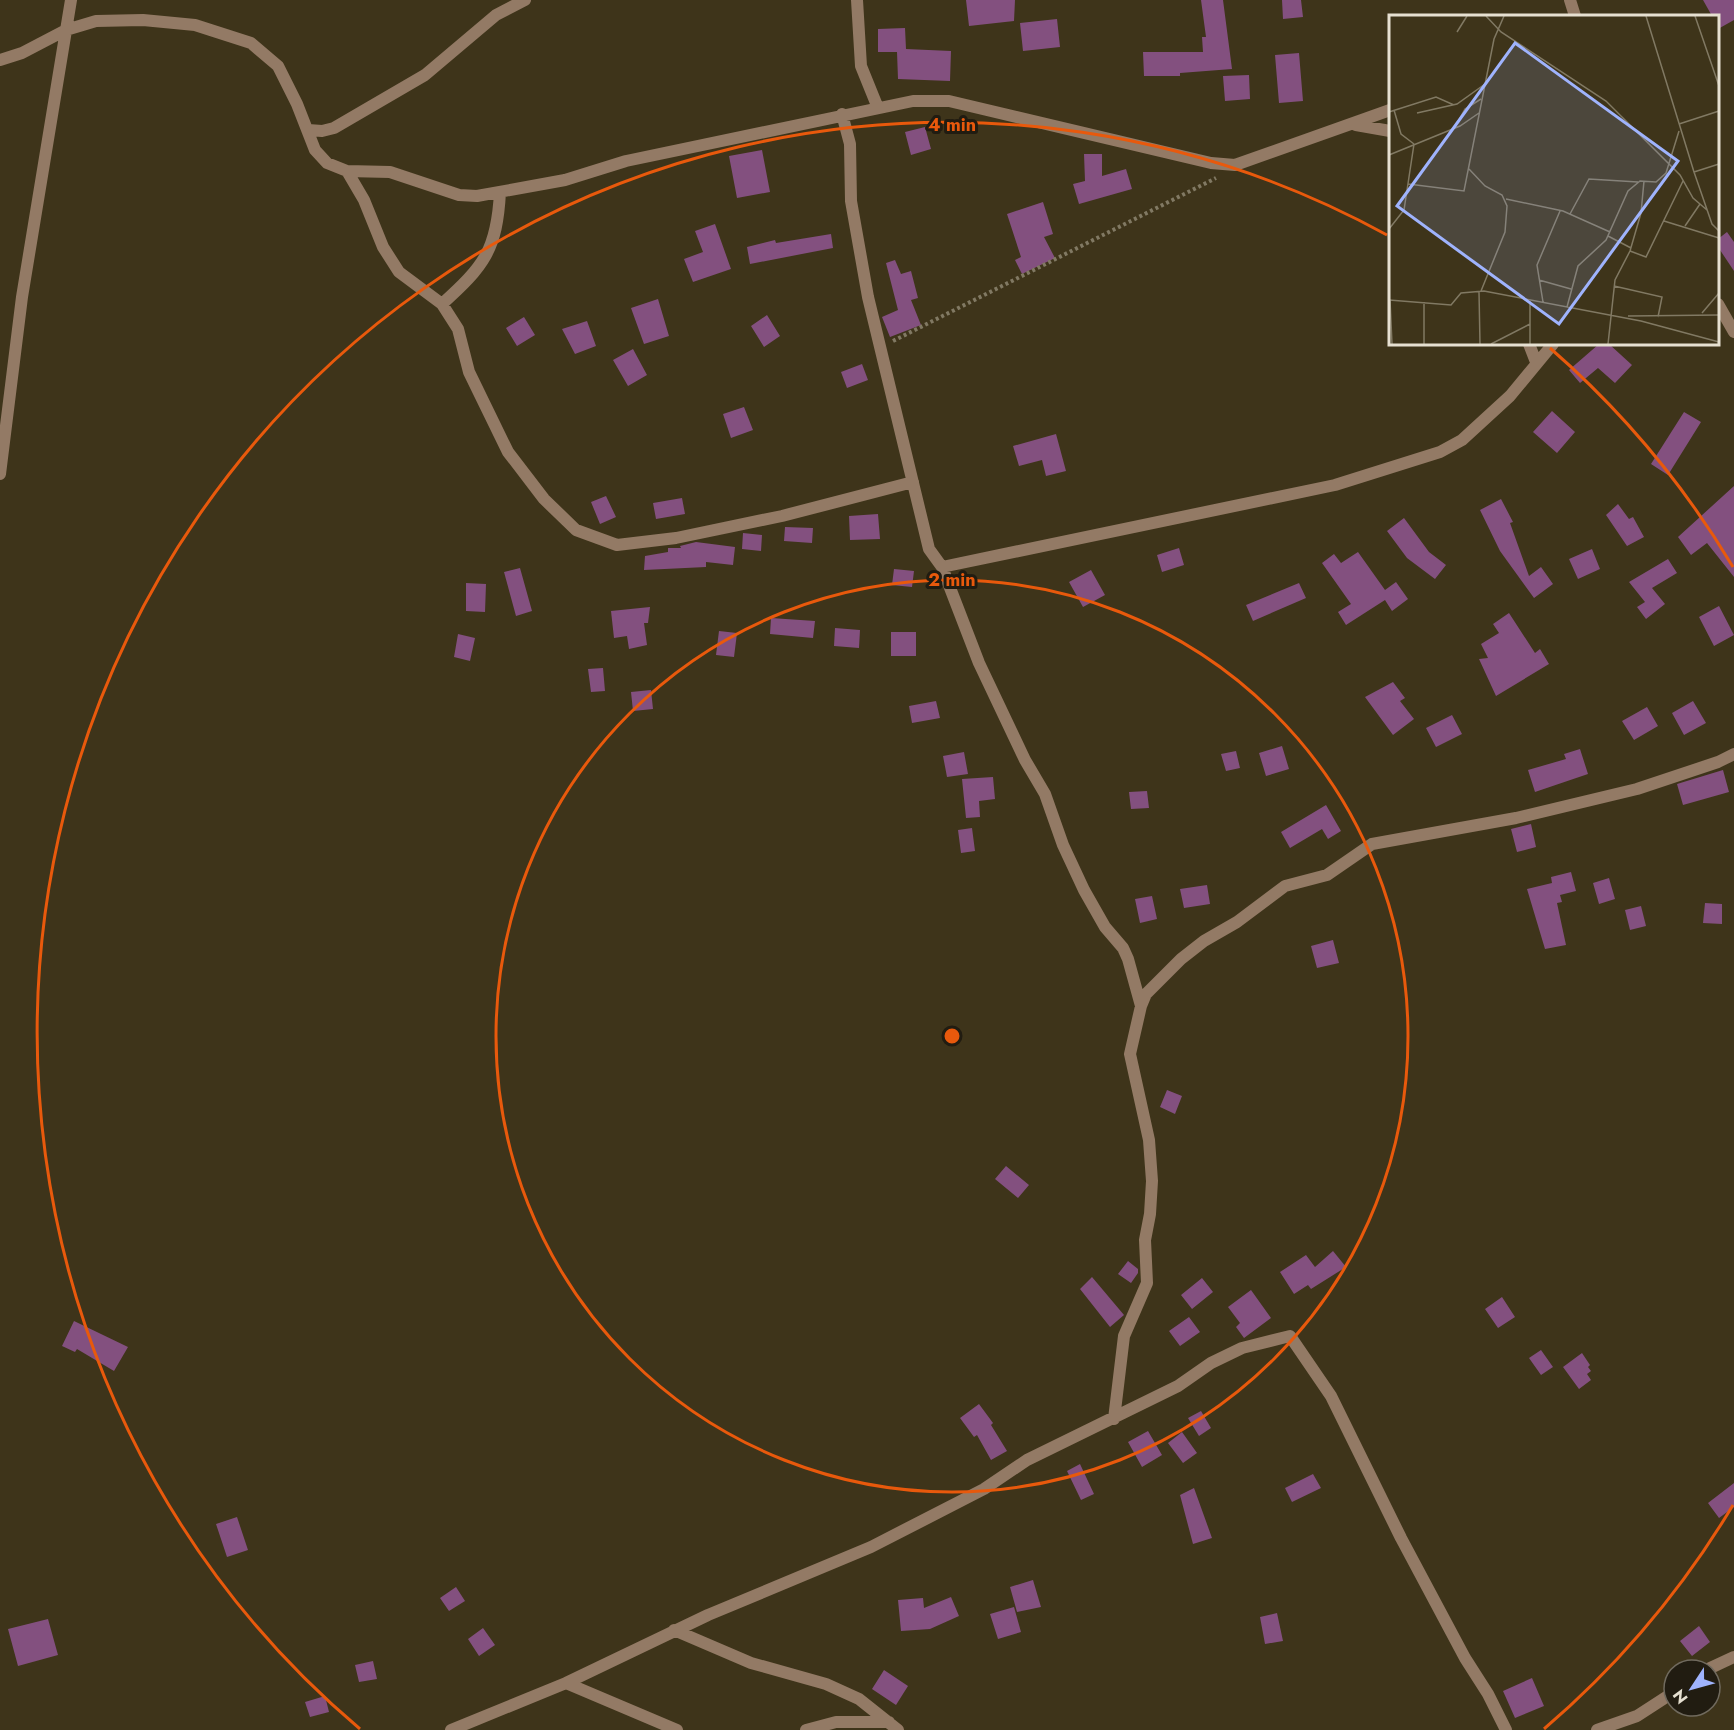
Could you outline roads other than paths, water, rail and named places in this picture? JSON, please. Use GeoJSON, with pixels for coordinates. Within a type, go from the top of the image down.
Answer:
{"type":"FeatureCollection","features":[{"type":"Feature","properties":{"kind":"street"},"geometry":{"type":"LineString","coordinates":[[0,474],[22,297],[71,0]]}},
{"type":"Feature","properties":{"kind":"street"},"geometry":{"type":"LineString","coordinates":[[308,130],[322,131],[334,128],[425,75],[496,15],[525,0]]}},
{"type":"Feature","properties":{"kind":"street"},"geometry":{"type":"LineString","coordinates":[[857,0],[861,66],[878,108]]}},
{"type":"Feature","properties":{"kind":"street"},"geometry":{"type":"LineString","coordinates":[[1570,0],[1575,15]]}},
{"type":"Feature","properties":{"kind":"street"},"geometry":{"type":"LineString","coordinates":[[0,60],[22,53],[66,30],[96,21],[143,20],[195,25],[251,43],[278,66],[315,150],[327,163],[347,171],[390,172],[459,195],[477,196],[565,180],[626,161],[842,114],[913,101],[949,101],[1210,163],[1235,165],[1389,110]]}},
{"type":"Feature","properties":{"kind":"street"},"geometry":{"type":"LineString","coordinates":[[842,114],[850,144],[850,201],[858,248],[929,549],[942,567],[979,663],[1025,760],[1045,794],[1063,845],[1084,890],[1128,959],[1141,1006]]}},
{"type":"Feature","properties":{"kind":"street"},"geometry":{"type":"LineString","coordinates":[[1350,124],[1389,131]]}},
{"type":"Feature","properties":{"kind":"street"},"geometry":{"type":"LineString","coordinates":[[347,171],[364,200],[383,247],[399,272],[442,304],[458,329],[470,372],[508,453],[544,499],[576,530],[617,545],[676,538],[782,516],[912,482]]}},
{"type":"Feature","properties":{"kind":"street"},"geometry":{"type":"LineString","coordinates":[[442,304],[470,279],[488,256],[499,221],[500,192]]}},
{"type":"Feature","properties":{"kind":"street"},"geometry":{"type":"LineString","coordinates":[[1730,314],[1734,332]]}},
{"type":"Feature","properties":{"kind":"street"},"geometry":{"type":"LineString","coordinates":[[1528,345],[1536,362]]}},
{"type":"Feature","properties":{"kind":"street"},"geometry":{"type":"LineString","coordinates":[[942,567],[1335,485],[1440,452],[1462,440],[1510,396],[1552,345]]}},
{"type":"Feature","properties":{"kind":"street"},"geometry":{"type":"LineString","coordinates":[[1114,1419],[1124,1336],[1147,1283],[1145,1240],[1150,1214],[1152,1181],[1149,1140],[1130,1054],[1146,994],[1204,940],[1246,916],[1285,886],[1333,872],[1372,844],[1516,818],[1637,789],[1718,762],[1734,754]]}},
{"type":"Feature","properties":{"kind":"street"},"geometry":{"type":"LineString","coordinates":[[452,1730],[566,1683],[674,1630],[823,1568],[927,1520],[984,1489],[1026,1460],[1072,1436],[1114,1419],[1242,1348],[1290,1336],[1331,1396],[1401,1538],[1506,1730]]}},
{"type":"Feature","properties":{"kind":"street"},"geometry":{"type":"LineString","coordinates":[[674,1630],[751,1663],[837,1689],[859,1699],[894,1726]]}},
{"type":"Feature","properties":{"kind":"street"},"geometry":{"type":"LineString","coordinates":[[566,1683],[677,1730]]}},
{"type":"Feature","properties":{"kind":"street"},"geometry":{"type":"LineString","coordinates":[[1598,1730],[1637,1716],[1662,1700]]}},
{"type":"Feature","properties":{"kind":"street"},"geometry":{"type":"LineString","coordinates":[[806,1730],[836,1722],[894,1726]]}}]}
